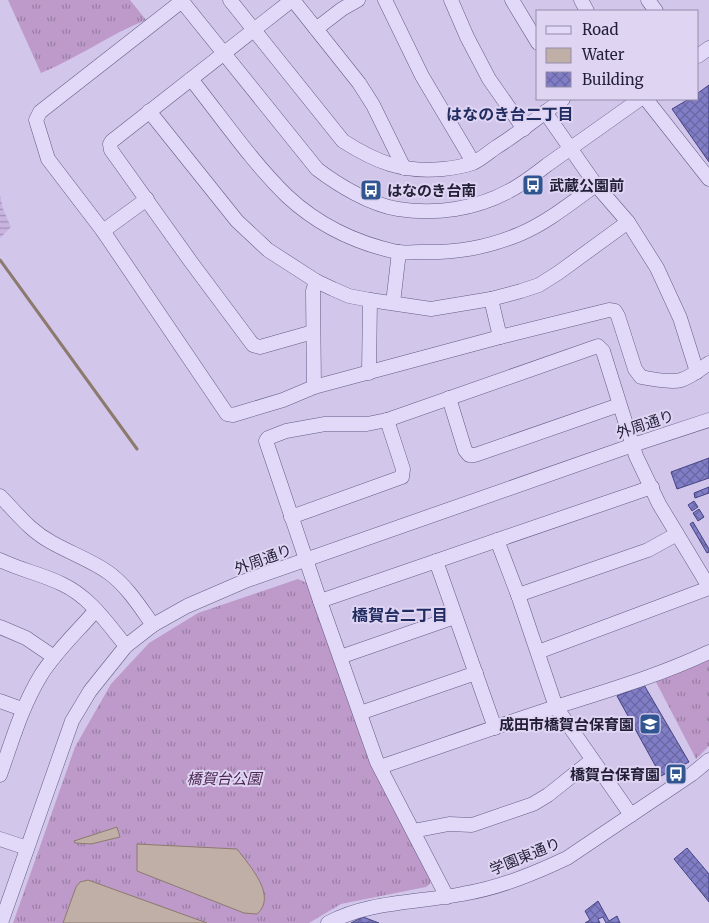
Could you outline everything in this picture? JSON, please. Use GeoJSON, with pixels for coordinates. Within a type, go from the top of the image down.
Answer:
{"type":"FeatureCollection","features":[{"type":"Feature","properties":{"kind":"street"},"geometry":{"type":"LineString","coordinates":[[230,0],[343,141],[362,153],[384,163],[404,168],[427,170],[451,168],[474,162],[524,129],[562,100]]}},
{"type":"Feature","properties":{"kind":"street"},"geometry":{"type":"LineString","coordinates":[[313,332],[260,347],[253,344],[191,262],[111,150],[110,144],[292,0],[364,90],[404,168]]}},
{"type":"Feature","properties":{"kind":"street"},"geometry":{"type":"LineString","coordinates":[[316,29],[342,9],[358,0]]}},
{"type":"Feature","properties":{"kind":"street"},"geometry":{"type":"LineString","coordinates":[[385,0],[422,76],[474,162]]}},
{"type":"Feature","properties":{"kind":"street"},"geometry":{"type":"LineString","coordinates":[[451,0],[467,37],[489,79],[524,129]]}},
{"type":"Feature","properties":{"kind":"street"},"geometry":{"type":"LineString","coordinates":[[512,0],[536,40]]}},
{"type":"Feature","properties":{"kind":"street"},"geometry":{"type":"LineString","coordinates":[[639,100],[510,191],[483,203],[459,209],[425,211],[397,209],[361,196],[334,182],[317,169],[182,1],[40,112],[36,120],[48,159],[103,231],[227,414],[233,415],[283,400],[314,387],[369,372],[609,310],[615,311],[618,316],[635,369],[641,377],[652,380],[681,380],[709,363]]}},
{"type":"Feature","properties":{"kind":"street"},"geometry":{"type":"LineString","coordinates":[[191,79],[264,170],[298,206],[325,225],[344,235],[400,252],[459,252],[496,243],[541,223],[596,185]]}},
{"type":"Feature","properties":{"kind":"street"},"geometry":{"type":"LineString","coordinates":[[647,100],[709,179]]}},
{"type":"Feature","properties":{"kind":"street"},"geometry":{"type":"LineString","coordinates":[[150,111],[237,221],[268,250],[316,281],[349,296],[431,309],[521,292],[539,285],[558,273],[628,222]]}},
{"type":"Feature","properties":{"kind":"street"},"geometry":{"type":"LineString","coordinates":[[546,112],[596,185],[628,222],[657,268],[680,318],[697,372]]}},
{"type":"Feature","properties":{"kind":"street"},"geometry":{"type":"LineString","coordinates":[[103,231],[147,199]]}},
{"type":"Feature","properties":{"kind":"street"},"geometry":{"type":"LineString","coordinates":[[393,303],[400,252]]}},
{"type":"Feature","properties":{"kind":"street"},"geometry":{"type":"LineString","coordinates":[[314,387],[313,290],[316,281]]}},
{"type":"Feature","properties":{"kind":"street"},"geometry":{"type":"LineString","coordinates":[[491,299],[500,337]]}},
{"type":"Feature","properties":{"kind":"street"},"geometry":{"type":"LineString","coordinates":[[369,372],[370,300]]}},
{"type":"Feature","properties":{"kind":"street"},"geometry":{"type":"LineString","coordinates":[[447,897],[380,768],[291,517],[266,441],[268,438],[286,431],[325,424],[367,424],[387,420],[598,346],[603,351],[633,445],[659,504],[709,588],[538,652]]}},
{"type":"Feature","properties":{"kind":"street"},"geometry":{"type":"LineString","coordinates":[[449,398],[465,450],[469,455],[475,455],[619,405]]}},
{"type":"Feature","properties":{"kind":"street"},"geometry":{"type":"LineString","coordinates":[[291,517],[402,478],[403,469],[387,420]]}},
{"type":"Feature","properties":{"kind":"street","name":"外周通り"},"geometry":{"type":"LineString","coordinates":[[1,923],[72,720],[90,691],[126,646],[153,625],[203,599],[306,560],[709,420]]}},
{"type":"Feature","properties":{"kind":"street"},"geometry":{"type":"LineString","coordinates":[[320,601],[652,487]]}},
{"type":"Feature","properties":{"kind":"street"},"geometry":{"type":"LineString","coordinates":[[0,496],[39,535],[93,562],[110,573],[124,586],[153,625]]}},
{"type":"Feature","properties":{"kind":"street"},"geometry":{"type":"LineString","coordinates":[[518,595],[648,550],[677,534]]}},
{"type":"Feature","properties":{"kind":"street"},"geometry":{"type":"LineString","coordinates":[[497,540],[556,707],[631,815]]}},
{"type":"Feature","properties":{"kind":"street"},"geometry":{"type":"LineString","coordinates":[[0,560],[62,583],[86,599],[126,646]]}},
{"type":"Feature","properties":{"kind":"street"},"geometry":{"type":"LineString","coordinates":[[436,561],[495,728]]}},
{"type":"Feature","properties":{"kind":"street"},"geometry":{"type":"LineString","coordinates":[[1,771],[22,709],[41,675],[54,657],[96,610]]}},
{"type":"Feature","properties":{"kind":"street"},"geometry":{"type":"LineString","coordinates":[[340,657],[456,617]]}},
{"type":"Feature","properties":{"kind":"street"},"geometry":{"type":"LineString","coordinates":[[0,628],[26,638],[54,657]]}},
{"type":"Feature","properties":{"kind":"street"},"geometry":{"type":"LineString","coordinates":[[380,768],[556,707],[619,688],[674,668],[709,652]]}},
{"type":"Feature","properties":{"kind":"street"},"geometry":{"type":"LineString","coordinates":[[360,713],[476,674]]}},
{"type":"Feature","properties":{"kind":"street"},"geometry":{"type":"LineString","coordinates":[[0,701],[22,709]]}},
{"type":"Feature","properties":{"kind":"street"},"geometry":{"type":"LineString","coordinates":[[413,831],[449,824],[472,825],[532,804],[548,795],[592,760]]}},
{"type":"Feature","properties":{"kind":"street","name":"学園東通り"},"geometry":{"type":"LineString","coordinates":[[328,923],[344,915],[370,908],[447,897],[511,883],[567,858],[692,774],[709,760]]}},
{"type":"Feature","properties":{"kind":"street"},"geometry":{"type":"LineString","coordinates":[[0,839],[27,848]]}},
{"type":"Feature","properties":{"kind":"shaded area"},"geometry":{"type":"Polygon","coordinates":[[[0,195],[3,209],[11,227],[0,238],[0,195]]]}},
{"type":"Feature","properties":{"kind":"green space"},"geometry":{"type":"Polygon","coordinates":[[[8,0],[130,0],[146,20],[41,73],[8,0]]]}},
{"type":"Feature","properties":{"kind":"green space","name":"橋賀台公園"},"geometry":{"type":"Polygon","coordinates":[[[298,579],[309,584],[369,753],[373,770],[430,876],[430,884],[426,887],[341,904],[309,923],[13,923],[75,747],[111,684],[149,643],[198,613],[298,579]]]}},
{"type":"Feature","properties":{"kind":"green space"},"geometry":{"type":"Polygon","coordinates":[[[709,655],[709,746],[696,759],[655,680],[709,655]]]}},
{"type":"Feature","properties":{"kind":"water"},"geometry":{"type":"Polygon","coordinates":[[[117,827],[120,837],[91,844],[75,843],[74,841],[117,827]]]}},
{"type":"Feature","properties":{"kind":"water"},"geometry":{"type":"Polygon","coordinates":[[[137,844],[237,849],[259,881],[263,890],[263,907],[257,914],[244,913],[137,871],[137,844]]]}},
{"type":"Feature","properties":{"kind":"water"},"geometry":{"type":"Polygon","coordinates":[[[88,880],[207,923],[63,923],[76,887],[80,882],[88,880]]]}},
{"type":"Feature","properties":{"kind":"building"},"geometry":{"type":"Polygon","coordinates":[[[709,85],[709,162],[672,109],[687,100],[699,100],[699,92],[709,85]]]}},
{"type":"Feature","properties":{"kind":"building"},"geometry":{"type":"Polygon","coordinates":[[[709,458],[709,478],[677,489],[671,472],[709,458]]]}},
{"type":"Feature","properties":{"kind":"building"},"geometry":{"type":"Polygon","coordinates":[[[709,487],[709,493],[695,498],[694,493],[709,487]]]}},
{"type":"Feature","properties":{"kind":"building"},"geometry":{"type":"Polygon","coordinates":[[[694,501],[698,507],[692,511],[688,505],[694,501]]]}},
{"type":"Feature","properties":{"kind":"building"},"geometry":{"type":"Polygon","coordinates":[[[699,509],[704,517],[698,521],[693,513],[699,509]]]}},
{"type":"Feature","properties":{"kind":"building"},"geometry":{"type":"Polygon","coordinates":[[[693,522],[709,549],[707,553],[690,524],[693,522]]]}},
{"type":"Feature","properties":{"kind":"building"},"geometry":{"type":"Polygon","coordinates":[[[644,685],[689,762],[661,776],[617,696],[644,685]]]}},
{"type":"Feature","properties":{"kind":"building"},"geometry":{"type":"Polygon","coordinates":[[[687,848],[709,874],[709,902],[674,859],[687,848]]]}},
{"type":"Feature","properties":{"kind":"building"},"geometry":{"type":"Polygon","coordinates":[[[598,901],[609,921],[617,916],[620,923],[606,923],[603,917],[598,919],[600,923],[585,923],[590,920],[585,911],[598,901]]]}},
{"type":"Feature","properties":{"kind":"building"},"geometry":{"type":"Polygon","coordinates":[[[363,917],[379,923],[351,923],[363,917]]]}},
{"type":"Feature","properties":{"kind":"waterway"},"geometry":{"type":"LineString","coordinates":[[0,260],[137,449]]}},
{"type":"Feature","properties":{"kind":"place","name":"武蔵公園前"},"geometry":{"type":"Point","coordinates":[533,185]}},
{"type":"Feature","properties":{"kind":"place","name":"はなのき台南"},"geometry":{"type":"Point","coordinates":[371,190]}},
{"type":"Feature","properties":{"kind":"place","name":"成田市橋賀台保育園"},"geometry":{"type":"Point","coordinates":[650,724]}},
{"type":"Feature","properties":{"kind":"place","name":"橋賀台保育園"},"geometry":{"type":"Point","coordinates":[676,774]}},
{"type":"Feature","properties":{"kind":"district","name":"はなのき台二丁目"},"geometry":{"type":"Point","coordinates":[510,114]}},
{"type":"Feature","properties":{"kind":"district","name":"橋賀台二丁目"},"geometry":{"type":"Point","coordinates":[400,615]}}]}
